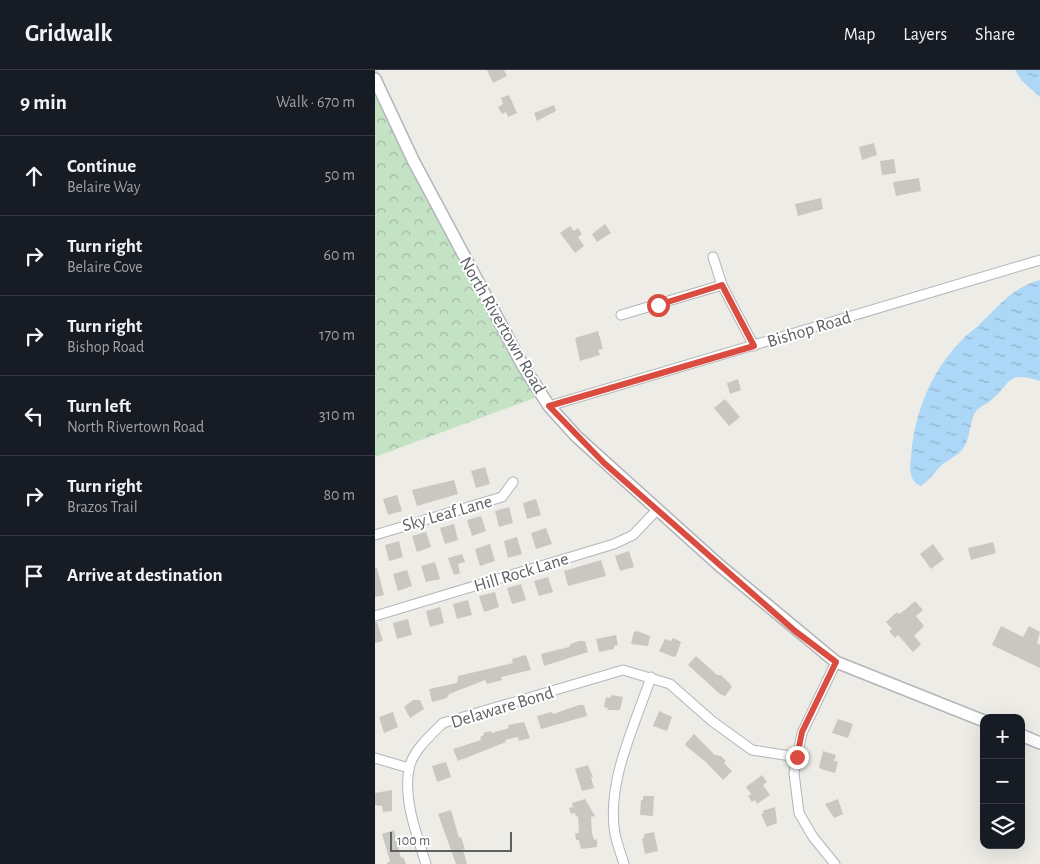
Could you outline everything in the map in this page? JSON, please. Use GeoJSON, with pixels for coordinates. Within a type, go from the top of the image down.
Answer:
{"type":"FeatureCollection","features":[{"type":"Feature","properties":{"kind":"street","name":"North Rivertown Road"},"geometry":{"type":"LineString","coordinates":[[375,79],[413,160],[489,306],[523,366],[549,406],[576,436],[795,631],[836,662],[980,719]]}},
{"type":"Feature","properties":{"kind":"street"},"geometry":{"type":"LineString","coordinates":[[713,257],[722,285],[754,346]]}},
{"type":"Feature","properties":{"kind":"street","name":"Bishop Road"},"geometry":{"type":"LineString","coordinates":[[549,406],[1040,260]]}},
{"type":"Feature","properties":{"kind":"street"},"geometry":{"type":"LineString","coordinates":[[621,315],[722,285]]}},
{"type":"Feature","properties":{"kind":"street","name":"Sky Leaf Lane"},"geometry":{"type":"LineString","coordinates":[[375,534],[502,497],[513,482]]}},
{"type":"Feature","properties":{"kind":"street","name":"Hill Rock Lane"},"geometry":{"type":"LineString","coordinates":[[375,616],[614,544],[633,535],[657,510]]}},
{"type":"Feature","properties":{"kind":"street"},"geometry":{"type":"LineString","coordinates":[[835,864],[813,838],[799,813],[794,773],[802,732],[836,662]]}},
{"type":"Feature","properties":{"kind":"street","name":"Delaware Bond"},"geometry":{"type":"LineString","coordinates":[[409,768],[426,741],[443,723],[623,670],[670,684],[712,721],[752,750],[797,757]]}},
{"type":"Feature","properties":{"kind":"street"},"geometry":{"type":"LineString","coordinates":[[624,864],[615,834],[615,800],[621,764],[651,677]]}},
{"type":"Feature","properties":{"kind":"street"},"geometry":{"type":"LineString","coordinates":[[1025,737],[1040,743]]}},
{"type":"Feature","properties":{"kind":"street"},"geometry":{"type":"LineString","coordinates":[[375,758],[409,768],[413,820],[426,864]]}},
{"type":"Feature","properties":{"kind":"green space"},"geometry":{"type":"Polygon","coordinates":[[[375,70],[378,71],[449,236],[537,397],[375,457],[375,70]]]}},
{"type":"Feature","properties":{"kind":"water"},"geometry":{"type":"Polygon","coordinates":[[[1015,70],[1040,70],[1040,97],[1022,81],[1015,70]]]}},
{"type":"Feature","properties":{"kind":"water"},"geometry":{"type":"Polygon","coordinates":[[[1040,280],[1040,381],[1021,377],[1010,381],[974,414],[968,439],[962,450],[943,464],[924,484],[921,486],[917,484],[912,478],[910,470],[916,425],[926,394],[941,365],[964,338],[1007,298],[1022,287],[1040,280]]]}},
{"type":"Feature","properties":{"kind":"building"},"geometry":{"type":"Polygon","coordinates":[[[487,70],[504,70],[507,76],[493,83],[487,70]]]}},
{"type":"Feature","properties":{"kind":"building"},"geometry":{"type":"Polygon","coordinates":[[[509,95],[517,113],[508,117],[506,112],[502,114],[498,107],[503,104],[501,98],[509,95]]]}},
{"type":"Feature","properties":{"kind":"building"},"geometry":{"type":"Polygon","coordinates":[[[554,105],[556,111],[537,121],[534,113],[554,105]]]}},
{"type":"Feature","properties":{"kind":"building"},"geometry":{"type":"Polygon","coordinates":[[[874,143],[877,155],[862,160],[859,147],[874,143]]]}},
{"type":"Feature","properties":{"kind":"building"},"geometry":{"type":"Polygon","coordinates":[[[894,159],[896,173],[882,175],[880,161],[894,159]]]}},
{"type":"Feature","properties":{"kind":"building"},"geometry":{"type":"Polygon","coordinates":[[[919,178],[921,191],[896,196],[893,182],[919,178]]]}},
{"type":"Feature","properties":{"kind":"building"},"geometry":{"type":"Polygon","coordinates":[[[821,198],[823,209],[798,216],[795,204],[821,198]]]}},
{"type":"Feature","properties":{"kind":"building"},"geometry":{"type":"Polygon","coordinates":[[[605,224],[611,233],[597,242],[592,234],[605,224]]]}},
{"type":"Feature","properties":{"kind":"building"},"geometry":{"type":"Polygon","coordinates":[[[570,226],[574,231],[578,228],[582,234],[578,237],[584,246],[575,253],[560,233],[570,226]]]}},
{"type":"Feature","properties":{"kind":"building"},"geometry":{"type":"Polygon","coordinates":[[[598,331],[603,349],[598,350],[600,355],[580,361],[575,338],[598,331]]]}},
{"type":"Feature","properties":{"kind":"building"},"geometry":{"type":"Polygon","coordinates":[[[738,379],[741,390],[730,394],[727,383],[738,379]]]}},
{"type":"Feature","properties":{"kind":"building"},"geometry":{"type":"Polygon","coordinates":[[[725,399],[740,417],[729,426],[714,408],[725,399]]]}},
{"type":"Feature","properties":{"kind":"building"},"geometry":{"type":"Polygon","coordinates":[[[485,467],[490,484],[476,488],[471,471],[485,467]]]}},
{"type":"Feature","properties":{"kind":"building"},"geometry":{"type":"Polygon","coordinates":[[[454,480],[458,494],[417,506],[412,490],[454,480]]]}},
{"type":"Feature","properties":{"kind":"building"},"geometry":{"type":"Polygon","coordinates":[[[397,495],[402,511],[388,515],[383,499],[397,495]]]}},
{"type":"Feature","properties":{"kind":"building"},"geometry":{"type":"Polygon","coordinates":[[[536,499],[541,515],[527,519],[523,503],[536,499]]]}},
{"type":"Feature","properties":{"kind":"building"},"geometry":{"type":"Polygon","coordinates":[[[509,507],[513,523],[499,527],[495,511],[509,507]]]}},
{"type":"Feature","properties":{"kind":"building"},"geometry":{"type":"Polygon","coordinates":[[[481,516],[486,531],[472,536],[467,520],[481,516]]]}},
{"type":"Feature","properties":{"kind":"building"},"geometry":{"type":"Polygon","coordinates":[[[454,524],[458,540],[445,544],[440,528],[454,524]]]}},
{"type":"Feature","properties":{"kind":"building"},"geometry":{"type":"Polygon","coordinates":[[[546,528],[552,544],[536,549],[531,533],[546,528]]]}},
{"type":"Feature","properties":{"kind":"building"},"geometry":{"type":"Polygon","coordinates":[[[426,532],[431,547],[417,552],[412,536],[426,532]]]}},
{"type":"Feature","properties":{"kind":"building"},"geometry":{"type":"Polygon","coordinates":[[[517,537],[522,554],[508,558],[504,541],[517,537]]]}},
{"type":"Feature","properties":{"kind":"building"},"geometry":{"type":"Polygon","coordinates":[[[399,541],[403,557],[389,561],[385,545],[399,541]]]}},
{"type":"Feature","properties":{"kind":"building"},"geometry":{"type":"Polygon","coordinates":[[[993,542],[996,553],[971,560],[968,548],[993,542]]]}},
{"type":"Feature","properties":{"kind":"building"},"geometry":{"type":"Polygon","coordinates":[[[490,544],[495,561],[480,566],[475,549],[490,544]]]}},
{"type":"Feature","properties":{"kind":"building"},"geometry":{"type":"Polygon","coordinates":[[[933,544],[944,559],[931,569],[920,554],[933,544]]]}},
{"type":"Feature","properties":{"kind":"building"},"geometry":{"type":"Polygon","coordinates":[[[629,551],[634,567],[620,571],[615,556],[629,551]]]}},
{"type":"Feature","properties":{"kind":"building"},"geometry":{"type":"Polygon","coordinates":[[[462,554],[465,562],[458,564],[460,573],[454,575],[448,558],[462,554]]]}},
{"type":"Feature","properties":{"kind":"building"},"geometry":{"type":"Polygon","coordinates":[[[601,560],[606,576],[568,586],[564,571],[601,560]]]}},
{"type":"Feature","properties":{"kind":"building"},"geometry":{"type":"Polygon","coordinates":[[[435,562],[440,579],[426,582],[421,566],[435,562]]]}},
{"type":"Feature","properties":{"kind":"building"},"geometry":{"type":"Polygon","coordinates":[[[375,568],[377,568],[384,595],[375,597],[375,568]]]}},
{"type":"Feature","properties":{"kind":"building"},"geometry":{"type":"Polygon","coordinates":[[[407,570],[412,586],[398,591],[393,574],[407,570]]]}},
{"type":"Feature","properties":{"kind":"building"},"geometry":{"type":"Polygon","coordinates":[[[548,577],[553,592],[539,596],[534,581],[548,577]]]}},
{"type":"Feature","properties":{"kind":"building"},"geometry":{"type":"Polygon","coordinates":[[[521,584],[526,600],[512,604],[507,588],[521,584]]]}},
{"type":"Feature","properties":{"kind":"building"},"geometry":{"type":"Polygon","coordinates":[[[495,592],[499,607],[484,612],[479,596],[495,592]]]}},
{"type":"Feature","properties":{"kind":"building"},"geometry":{"type":"Polygon","coordinates":[[[468,600],[472,615],[457,619],[453,604],[468,600]]]}},
{"type":"Feature","properties":{"kind":"building"},"geometry":{"type":"Polygon","coordinates":[[[915,601],[923,610],[916,616],[924,626],[914,636],[921,644],[913,652],[898,635],[895,638],[889,631],[892,629],[886,622],[897,612],[899,614],[915,601]]]}},
{"type":"Feature","properties":{"kind":"building"},"geometry":{"type":"Polygon","coordinates":[[[440,607],[444,623],[430,627],[426,611],[440,607]]]}},
{"type":"Feature","properties":{"kind":"building"},"geometry":{"type":"Polygon","coordinates":[[[408,619],[412,635],[397,639],[393,623],[408,619]]]}},
{"type":"Feature","properties":{"kind":"building"},"geometry":{"type":"Polygon","coordinates":[[[375,622],[377,622],[383,641],[375,643],[375,622]]]}},
{"type":"Feature","properties":{"kind":"building"},"geometry":{"type":"Polygon","coordinates":[[[1001,626],[1023,637],[1029,626],[1040,632],[1037,643],[1040,645],[1040,668],[992,645],[1001,626]]]}},
{"type":"Feature","properties":{"kind":"building"},"geometry":{"type":"Polygon","coordinates":[[[637,631],[650,636],[648,646],[631,644],[634,632],[637,631]]]}},
{"type":"Feature","properties":{"kind":"building"},"geometry":{"type":"Polygon","coordinates":[[[616,635],[618,645],[614,646],[614,649],[599,652],[596,639],[616,635]]]}},
{"type":"Feature","properties":{"kind":"building"},"geometry":{"type":"Polygon","coordinates":[[[673,638],[681,642],[676,656],[673,657],[659,651],[665,639],[671,641],[673,638]]]}},
{"type":"Feature","properties":{"kind":"building"},"geometry":{"type":"Polygon","coordinates":[[[585,641],[588,652],[544,666],[541,654],[569,647],[571,644],[585,641]]]}},
{"type":"Feature","properties":{"kind":"building"},"geometry":{"type":"Polygon","coordinates":[[[526,655],[531,670],[501,677],[502,680],[487,684],[485,680],[449,694],[447,698],[432,702],[429,689],[457,683],[458,676],[513,663],[512,659],[526,655]]]}},
{"type":"Feature","properties":{"kind":"building"},"geometry":{"type":"Polygon","coordinates":[[[696,656],[730,684],[732,687],[725,696],[720,694],[688,665],[696,656]]]}},
{"type":"Feature","properties":{"kind":"building"},"geometry":{"type":"Polygon","coordinates":[[[612,695],[623,697],[620,710],[607,710],[608,708],[604,707],[606,697],[610,698],[612,695]]]}},
{"type":"Feature","properties":{"kind":"building"},"geometry":{"type":"Polygon","coordinates":[[[413,700],[420,700],[424,709],[410,718],[404,707],[413,700]]]}},
{"type":"Feature","properties":{"kind":"building"},"geometry":{"type":"Polygon","coordinates":[[[584,705],[587,716],[541,729],[537,716],[552,712],[553,714],[584,705]]]}},
{"type":"Feature","properties":{"kind":"building"},"geometry":{"type":"Polygon","coordinates":[[[659,711],[672,717],[667,731],[653,726],[659,711]]]}},
{"type":"Feature","properties":{"kind":"building"},"geometry":{"type":"Polygon","coordinates":[[[393,712],[398,727],[384,733],[379,717],[393,712]]]}},
{"type":"Feature","properties":{"kind":"building"},"geometry":{"type":"Polygon","coordinates":[[[838,719],[853,724],[848,738],[832,733],[838,719]]]}},
{"type":"Feature","properties":{"kind":"building"},"geometry":{"type":"Polygon","coordinates":[[[524,722],[530,738],[519,741],[518,737],[505,740],[506,742],[458,761],[453,749],[481,740],[480,737],[484,735],[483,733],[491,731],[492,733],[509,728],[508,725],[524,722]]]}},
{"type":"Feature","properties":{"kind":"building"},"geometry":{"type":"Polygon","coordinates":[[[694,734],[715,755],[721,756],[726,761],[724,763],[732,771],[723,780],[707,763],[686,746],[685,744],[694,734]]]}},
{"type":"Feature","properties":{"kind":"building"},"geometry":{"type":"Polygon","coordinates":[[[823,751],[836,755],[834,761],[838,762],[835,773],[819,767],[823,751]]]}},
{"type":"Feature","properties":{"kind":"building"},"geometry":{"type":"Polygon","coordinates":[[[446,762],[451,777],[437,782],[432,766],[446,762]]]}},
{"type":"Feature","properties":{"kind":"building"},"geometry":{"type":"Polygon","coordinates":[[[588,765],[593,777],[591,777],[594,788],[582,791],[575,769],[588,765]]]}},
{"type":"Feature","properties":{"kind":"building"},"geometry":{"type":"Polygon","coordinates":[[[762,775],[767,782],[763,785],[770,795],[757,804],[755,800],[752,802],[748,796],[751,794],[746,787],[762,775]]]}},
{"type":"Feature","properties":{"kind":"building"},"geometry":{"type":"Polygon","coordinates":[[[392,790],[392,811],[383,812],[382,806],[375,805],[375,793],[392,790]]]}},
{"type":"Feature","properties":{"kind":"building"},"geometry":{"type":"Polygon","coordinates":[[[643,796],[654,796],[653,816],[640,815],[643,796]]]}},
{"type":"Feature","properties":{"kind":"building"},"geometry":{"type":"Polygon","coordinates":[[[585,799],[595,816],[591,817],[592,833],[594,840],[597,839],[597,847],[581,849],[579,840],[576,840],[575,833],[579,833],[578,816],[576,817],[575,813],[571,814],[569,808],[573,807],[572,803],[585,799]]]}},
{"type":"Feature","properties":{"kind":"building"},"geometry":{"type":"Polygon","coordinates":[[[838,799],[843,814],[834,818],[825,804],[838,799]]]}},
{"type":"Feature","properties":{"kind":"building"},"geometry":{"type":"Polygon","coordinates":[[[775,807],[777,823],[767,827],[761,814],[764,813],[762,811],[775,807]]]}},
{"type":"Feature","properties":{"kind":"building"},"geometry":{"type":"Polygon","coordinates":[[[451,810],[459,838],[461,837],[465,849],[463,849],[467,864],[456,864],[438,814],[451,810]]]}},
{"type":"Feature","properties":{"kind":"building"},"geometry":{"type":"Polygon","coordinates":[[[394,830],[401,858],[403,857],[406,864],[386,864],[390,861],[382,834],[394,830]]]}},
{"type":"Feature","properties":{"kind":"building"},"geometry":{"type":"Polygon","coordinates":[[[654,832],[658,851],[645,854],[642,839],[644,834],[654,832]]]}},
{"type":"Feature","properties":{"kind":"route"},"geometry":{"type":"LineString","coordinates":[[658,305],[722,285],[754,346],[549,406],[604,463],[795,631],[836,662],[813,705],[802,732],[797,757]]}}]}
